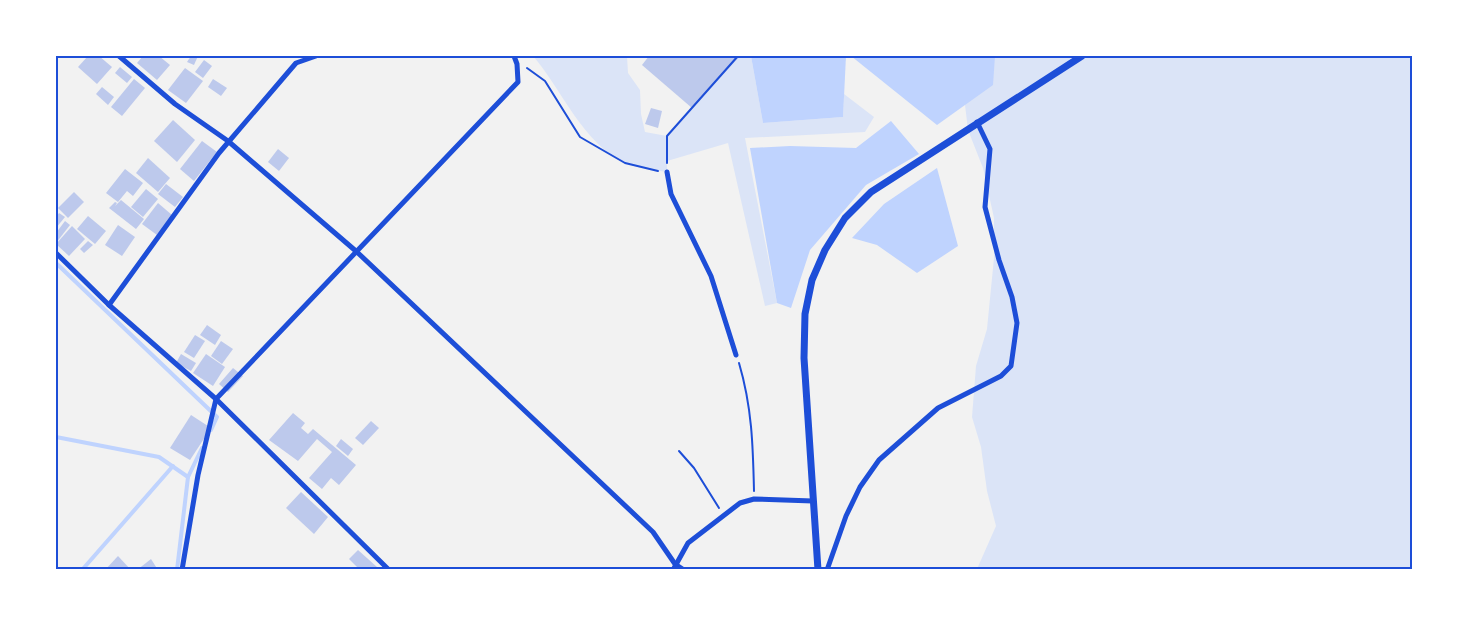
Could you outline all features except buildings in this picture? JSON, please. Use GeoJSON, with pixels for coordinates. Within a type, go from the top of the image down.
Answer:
{"type":"FeatureCollection","features":[{"type":"Feature","properties":{"kind":"street"},"geometry":{"type":"LineString","coordinates":[[119,56],[175,104],[228,141],[357,252],[653,532],[674,567],[684,570]]}},
{"type":"Feature","properties":{"kind":"street"},"geometry":{"type":"LineString","coordinates":[[296,56],[296,63]]}},
{"type":"Feature","properties":{"kind":"street"},"geometry":{"type":"LineString","coordinates":[[109,304],[228,141],[296,63],[316,56]]}},
{"type":"Feature","properties":{"kind":"street"},"geometry":{"type":"LineString","coordinates":[[182,570],[198,475],[216,399],[518,82],[514,56]]}},
{"type":"Feature","properties":{"kind":"street"},"geometry":{"type":"LineString","coordinates":[[818,570],[804,358],[805,314],[812,280],[825,250],[845,218],[872,192],[1082,56]]}},
{"type":"Feature","properties":{"kind":"street"},"geometry":{"type":"LineString","coordinates":[[827,570],[846,516],[860,487],[879,460],[938,408],[1001,376],[1011,366],[1017,323],[1012,297],[999,260],[985,207],[990,149],[977,122]]}},
{"type":"Feature","properties":{"kind":"street"},"geometry":{"type":"LineString","coordinates":[[667,172],[670,194],[711,276],[736,355]]}},
{"type":"Feature","properties":{"kind":"street"},"geometry":{"type":"LineString","coordinates":[[56,254],[216,399],[388,570]]}},
{"type":"Feature","properties":{"kind":"street"},"geometry":{"type":"LineString","coordinates":[[674,567],[688,543],[740,503],[754,499],[813,501]]}},
{"type":"Feature","properties":{"kind":"path"},"geometry":{"type":"LineString","coordinates":[[517,64],[529,68],[545,81],[580,136],[626,163],[667,172],[667,136],[738,56]]}},
{"type":"Feature","properties":{"kind":"path"},"geometry":{"type":"LineString","coordinates":[[736,355],[744,382],[752,427],[754,499]]}},
{"type":"Feature","properties":{"kind":"path"},"geometry":{"type":"LineString","coordinates":[[679,451],[694,468],[724,516]]}},
{"type":"Feature","properties":{"kind":"shaded area"},"geometry":{"type":"Polygon","coordinates":[[[533,56],[627,56],[628,73],[640,90],[641,114],[645,132],[667,136],[738,56],[751,56],[763,123],[843,117],[844,94],[874,117],[865,132],[745,138],[777,303],[765,306],[728,143],[667,161],[667,172],[626,163],[611,155],[598,144],[574,115],[533,56]]]}},
{"type":"Feature","properties":{"kind":"shaded area"},"geometry":{"type":"Polygon","coordinates":[[[988,56],[1412,56],[1412,569],[977,569],[996,526],[987,491],[981,447],[972,417],[976,366],[987,329],[994,258],[994,218],[983,168],[968,130],[965,105],[988,56]]]}},
{"type":"Feature","properties":{"kind":"water"},"geometry":{"type":"Polygon","coordinates":[[[751,56],[846,56],[843,117],[763,123],[751,56]]]}},
{"type":"Feature","properties":{"kind":"water"},"geometry":{"type":"Polygon","coordinates":[[[851,56],[995,56],[993,85],[937,125],[851,56]]]}},
{"type":"Feature","properties":{"kind":"water"},"geometry":{"type":"Polygon","coordinates":[[[891,121],[919,154],[866,185],[810,250],[791,308],[777,303],[750,148],[790,146],[856,148],[891,121]]]}},
{"type":"Feature","properties":{"kind":"water"},"geometry":{"type":"Polygon","coordinates":[[[937,168],[958,246],[917,273],[877,245],[852,238],[884,204],[937,168]]]}},
{"type":"Feature","properties":{"kind":"waterway"},"geometry":{"type":"LineString","coordinates":[[56,263],[217,417],[211,430]]}},
{"type":"Feature","properties":{"kind":"waterway"},"geometry":{"type":"LineString","coordinates":[[56,437],[159,457],[188,477]]}},
{"type":"Feature","properties":{"kind":"waterway"},"geometry":{"type":"LineString","coordinates":[[177,570],[188,477],[202,448]]}},
{"type":"Feature","properties":{"kind":"waterway"},"geometry":{"type":"LineString","coordinates":[[82,570],[173,466]]}}]}
